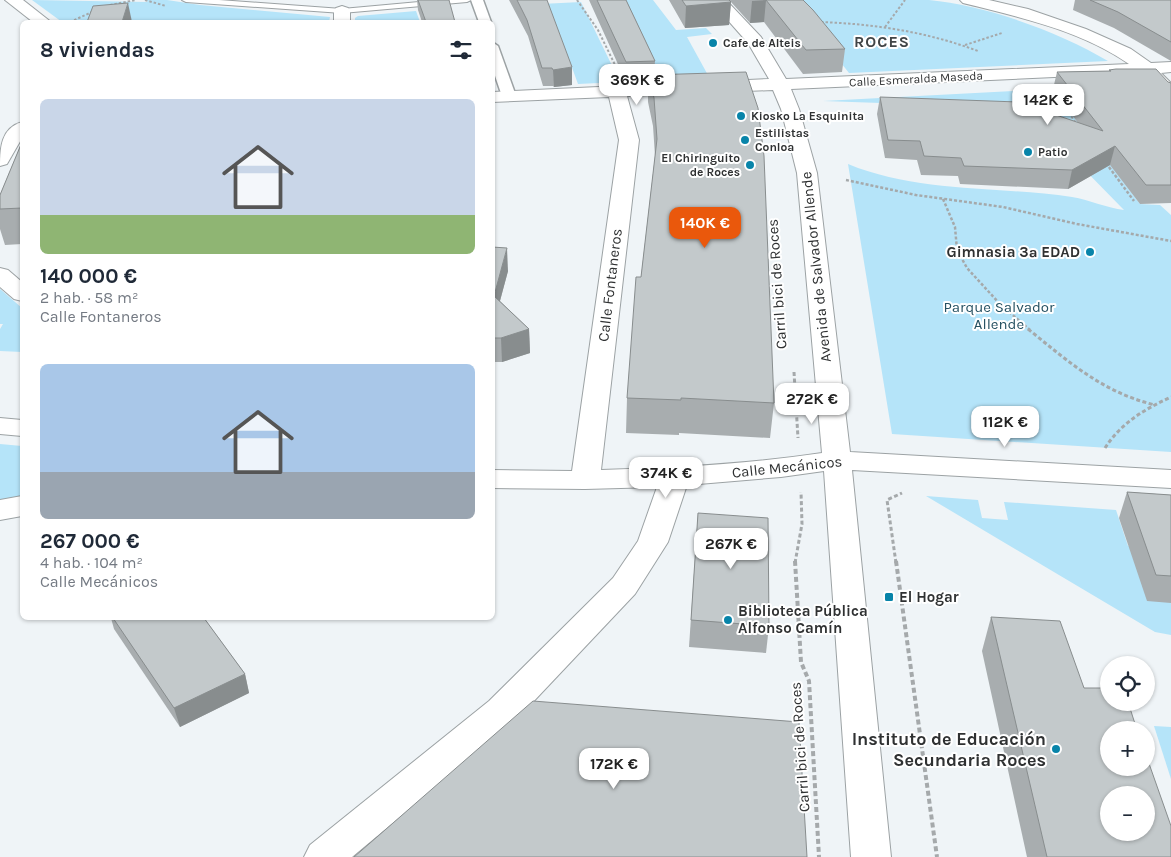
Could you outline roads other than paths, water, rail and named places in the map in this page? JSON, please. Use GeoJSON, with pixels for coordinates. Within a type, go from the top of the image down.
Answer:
{"type":"FeatureCollection","features":[{"type":"Feature","properties":{"kind":"street"},"geometry":{"type":"LineString","coordinates":[[13,0],[40,20]]}},
{"type":"Feature","properties":{"kind":"street"},"geometry":{"type":"LineString","coordinates":[[477,0],[484,20]]}},
{"type":"Feature","properties":{"kind":"street","name":"Avenida de Salvador Allende"},"geometry":{"type":"LineString","coordinates":[[718,0],[755,41],[780,84],[790,109],[807,172],[837,460],[871,857]]}},
{"type":"Feature","properties":{"kind":"street"},"geometry":{"type":"LineString","coordinates":[[968,0],[1044,19],[1080,32],[1125,53],[1147,68],[1171,94]]}},
{"type":"Feature","properties":{"kind":"street"},"geometry":{"type":"LineString","coordinates":[[495,63],[501,97]]}},
{"type":"Feature","properties":{"kind":"street","name":"Calle Esmeralda Maseda"},"geometry":{"type":"LineString","coordinates":[[501,97],[1171,67]]}},
{"type":"Feature","properties":{"kind":"street","name":"Calle Fontaneros"},"geometry":{"type":"LineString","coordinates":[[585,480],[629,140],[622,91]]}},
{"type":"Feature","properties":{"kind":"street"},"geometry":{"type":"LineString","coordinates":[[0,160],[14,136],[20,130]]}},
{"type":"Feature","properties":{"kind":"street"},"geometry":{"type":"LineString","coordinates":[[0,275],[20,292]]}},
{"type":"Feature","properties":{"kind":"street"},"geometry":{"type":"LineString","coordinates":[[0,426],[20,428]]}},
{"type":"Feature","properties":{"kind":"street","name":"Calle Mecánicos"},"geometry":{"type":"LineString","coordinates":[[495,479],[585,480],[675,477],[837,460],[1171,479]]}},
{"type":"Feature","properties":{"kind":"street"},"geometry":{"type":"LineString","coordinates":[[324,857],[502,711],[624,586],[653,542],[675,477]]}},
{"type":"Feature","properties":{"kind":"street"},"geometry":{"type":"LineString","coordinates":[[0,510],[20,506]]}},
{"type":"Feature","properties":{"kind":"lane"},"geometry":{"type":"LineString","coordinates":[[186,0],[342,17],[467,0]]}},
{"type":"Feature","properties":{"kind":"place","name":"Cafe de Alteis"},"geometry":{"type":"Point","coordinates":[713,43]}},
{"type":"Feature","properties":{"kind":"place","name":"Kiosko La Esquinita"},"geometry":{"type":"Point","coordinates":[741,116]}},
{"type":"Feature","properties":{"kind":"place","name":"Estilistas Conloa"},"geometry":{"type":"Point","coordinates":[745,140]}},
{"type":"Feature","properties":{"kind":"place","name":"Patio"},"geometry":{"type":"Point","coordinates":[1028,152]}},
{"type":"Feature","properties":{"kind":"place","name":"El Chiringuito de Roces"},"geometry":{"type":"Point","coordinates":[750,165]}},
{"type":"Feature","properties":{"kind":"place","name":"Gimnasia 3ª EDAD"},"geometry":{"type":"Point","coordinates":[1090,252]}},
{"type":"Feature","properties":{"kind":"place","name":"El Hogar"},"geometry":{"type":"Point","coordinates":[889,597]}},
{"type":"Feature","properties":{"kind":"place","name":"Biblioteca Pública Alfonso Camín"},"geometry":{"type":"Point","coordinates":[728,620]}},
{"type":"Feature","properties":{"kind":"place","name":"Instituto de Educación Secundaria Roces"},"geometry":{"type":"Point","coordinates":[1056,749]}},
{"type":"Feature","properties":{"kind":"district","name":"ROCES"},"geometry":{"type":"Point","coordinates":[882,41]}},
{"type":"Feature","properties":{"kind":"park label","name":"Parque Salvador Allende"},"geometry":{"type":"Point","coordinates":[999,316]}}]}
